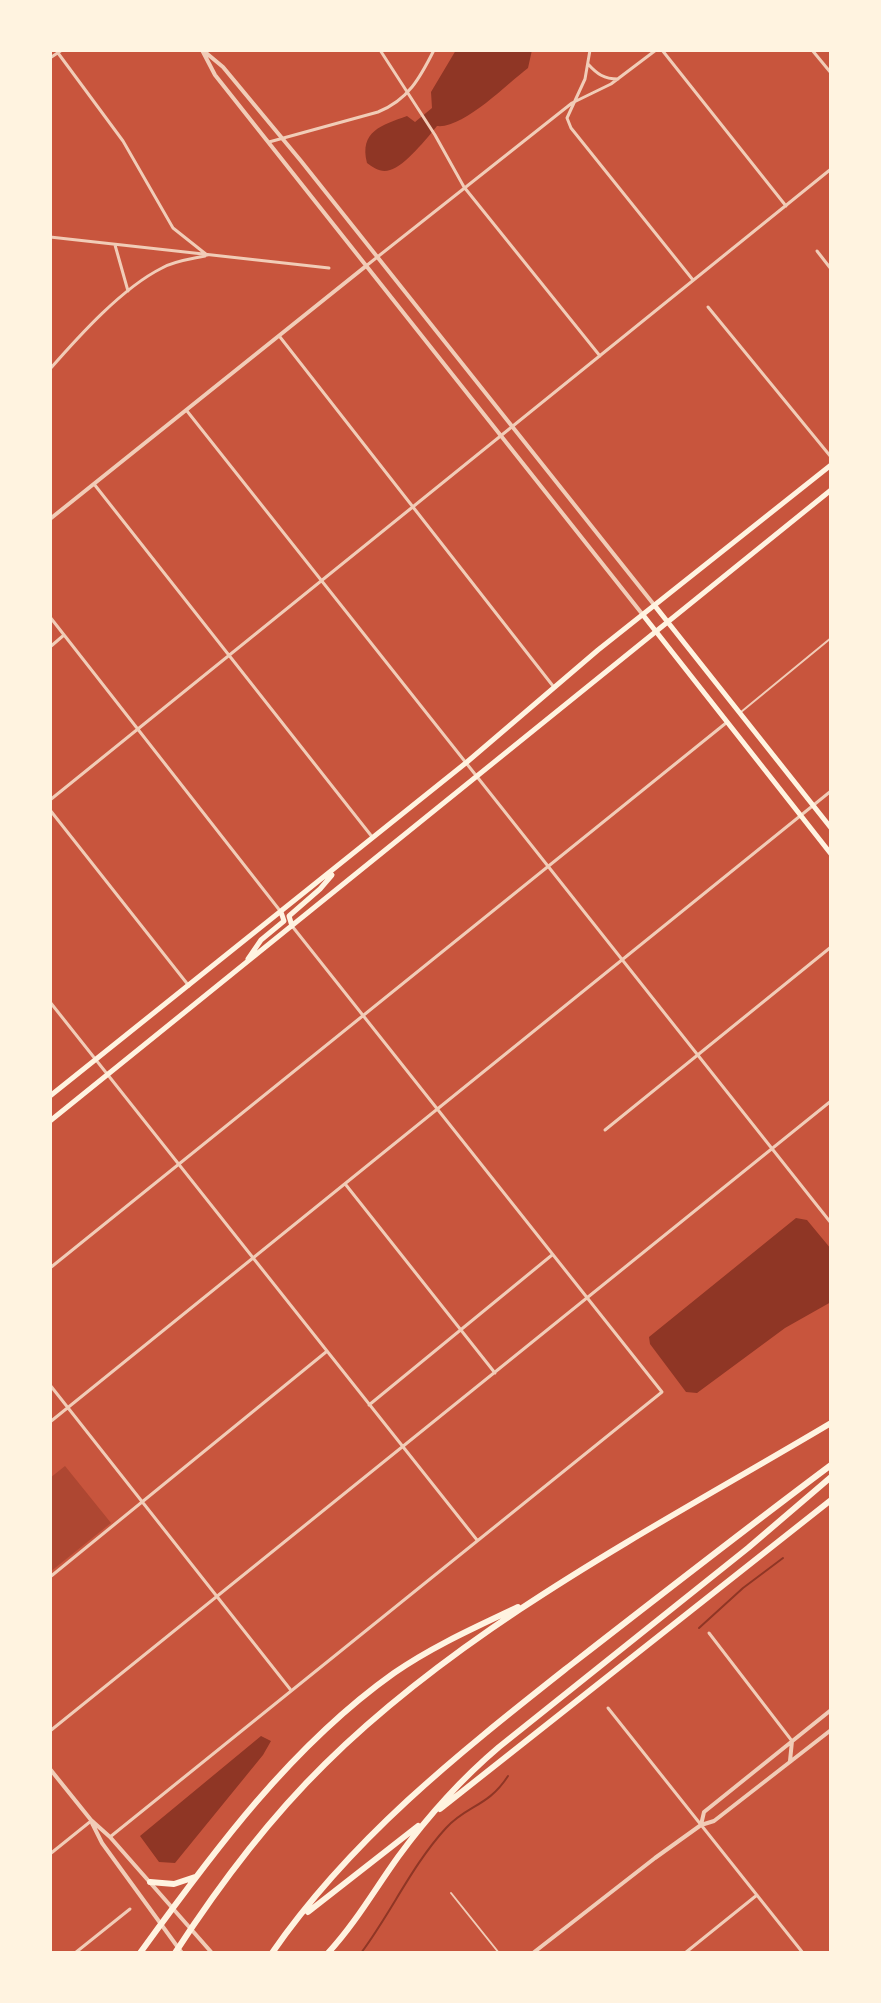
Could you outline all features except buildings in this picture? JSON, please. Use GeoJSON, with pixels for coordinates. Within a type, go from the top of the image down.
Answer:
{"type":"FeatureCollection","features":[{"type":"Feature","properties":{"kind":"highway"},"geometry":{"type":"LineString","coordinates":[[175,1953],[289,1801],[357,1734],[440,1666],[543,1595],[831,1423]]}},
{"type":"Feature","properties":{"kind":"highway"},"geometry":{"type":"LineString","coordinates":[[272,1953],[369,1836],[439,1770],[728,1542],[831,1465]]}},
{"type":"Feature","properties":{"kind":"highway"},"geometry":{"type":"LineString","coordinates":[[328,1953],[415,1835],[461,1781],[831,1477]]}},
{"type":"Feature","properties":{"kind":"highway"},"geometry":{"type":"LineString","coordinates":[[290,1928],[321,1900],[831,1500]]}},
{"type":"Feature","properties":{"kind":"highway"},"geometry":{"type":"LineString","coordinates":[[140,1953],[198,1875],[268,1790],[344,1713],[422,1655],[543,1595]]}},
{"type":"Feature","properties":{"kind":"highway"},"geometry":{"type":"LineString","coordinates":[[150,1882],[174,1884],[198,1875]]}},
{"type":"Feature","properties":{"kind":"main road"},"geometry":{"type":"LineString","coordinates":[[50,1096],[831,465]]}},
{"type":"Feature","properties":{"kind":"main road"},"geometry":{"type":"LineString","coordinates":[[50,1121],[831,490]]}},
{"type":"Feature","properties":{"kind":"main road"},"geometry":{"type":"LineString","coordinates":[[655,606],[831,828]]}},
{"type":"Feature","properties":{"kind":"main road"},"geometry":{"type":"LineString","coordinates":[[643,615],[831,854]]}},
{"type":"Feature","properties":{"kind":"main road"},"geometry":{"type":"LineString","coordinates":[[292,926],[289,916],[320,889],[336,868]]}},
{"type":"Feature","properties":{"kind":"main road"},"geometry":{"type":"LineString","coordinates":[[246,963],[255,947],[284,921],[281,912]]}},
{"type":"Feature","properties":{"kind":"street"},"geometry":{"type":"LineString","coordinates":[[203,50],[223,67],[283,139],[655,606]]}},
{"type":"Feature","properties":{"kind":"street"},"geometry":{"type":"LineString","coordinates":[[203,50],[215,75],[643,615]]}},
{"type":"Feature","properties":{"kind":"street"},"geometry":{"type":"LineString","coordinates":[[380,50],[435,135],[464,187],[600,356]]}},
{"type":"Feature","properties":{"kind":"street"},"geometry":{"type":"LineString","coordinates":[[269,142],[395,105],[407,93],[434,50]]}},
{"type":"Feature","properties":{"kind":"street"},"geometry":{"type":"LineString","coordinates":[[590,50],[585,79],[567,118],[571,128],[693,280]]}},
{"type":"Feature","properties":{"kind":"street"},"geometry":{"type":"LineString","coordinates":[[50,519],[572,103],[618,79],[656,50]]}},
{"type":"Feature","properties":{"kind":"street"},"geometry":{"type":"LineString","coordinates":[[662,50],[786,206]]}},
{"type":"Feature","properties":{"kind":"street"},"geometry":{"type":"LineString","coordinates":[[812,50],[831,73]]}},
{"type":"Feature","properties":{"kind":"street"},"geometry":{"type":"LineString","coordinates":[[50,58],[60,52],[123,141],[173,228],[207,255]]}},
{"type":"Feature","properties":{"kind":"street"},"geometry":{"type":"LineString","coordinates":[[588,64],[607,79],[618,79]]}},
{"type":"Feature","properties":{"kind":"street"},"geometry":{"type":"LineString","coordinates":[[50,800],[831,169]]}},
{"type":"Feature","properties":{"kind":"street"},"geometry":{"type":"LineString","coordinates":[[50,237],[329,268]]}},
{"type":"Feature","properties":{"kind":"street"},"geometry":{"type":"LineString","coordinates":[[114,243],[128,291]]}},
{"type":"Feature","properties":{"kind":"street"},"geometry":{"type":"LineString","coordinates":[[817,251],[831,269]]}},
{"type":"Feature","properties":{"kind":"street"},"geometry":{"type":"LineString","coordinates":[[50,369],[79,335],[128,291],[162,267],[207,255]]}},
{"type":"Feature","properties":{"kind":"street"},"geometry":{"type":"LineString","coordinates":[[708,307],[831,457]]}},
{"type":"Feature","properties":{"kind":"street"},"geometry":{"type":"LineString","coordinates":[[280,337],[555,689]]}},
{"type":"Feature","properties":{"kind":"street"},"geometry":{"type":"LineString","coordinates":[[187,410],[831,1223]]}},
{"type":"Feature","properties":{"kind":"street"},"geometry":{"type":"LineString","coordinates":[[94,484],[373,838]]}},
{"type":"Feature","properties":{"kind":"street"},"geometry":{"type":"LineString","coordinates":[[50,617],[281,912]]}},
{"type":"Feature","properties":{"kind":"street"},"geometry":{"type":"LineString","coordinates":[[50,647],[64,635]]}},
{"type":"Feature","properties":{"kind":"street"},"geometry":{"type":"LineString","coordinates":[[50,1268],[728,722]]}},
{"type":"Feature","properties":{"kind":"street"},"geometry":{"type":"LineString","coordinates":[[50,1422],[831,791]]}},
{"type":"Feature","properties":{"kind":"street"},"geometry":{"type":"LineString","coordinates":[[50,810],[189,986]]}},
{"type":"Feature","properties":{"kind":"street"},"geometry":{"type":"LineString","coordinates":[[110,1837],[662,1392],[292,926]]}},
{"type":"Feature","properties":{"kind":"street"},"geometry":{"type":"LineString","coordinates":[[605,1130],[831,947]]}},
{"type":"Feature","properties":{"kind":"street"},"geometry":{"type":"LineString","coordinates":[[50,1002],[477,1540]]}},
{"type":"Feature","properties":{"kind":"street"},"geometry":{"type":"LineString","coordinates":[[50,1731],[831,1101]]}},
{"type":"Feature","properties":{"kind":"street"},"geometry":{"type":"LineString","coordinates":[[346,1185],[495,1373]]}},
{"type":"Feature","properties":{"kind":"street"},"geometry":{"type":"LineString","coordinates":[[369,1405],[553,1254]]}},
{"type":"Feature","properties":{"kind":"street"},"geometry":{"type":"LineString","coordinates":[[50,1577],[327,1352]]}},
{"type":"Feature","properties":{"kind":"street"},"geometry":{"type":"LineString","coordinates":[[50,1385],[291,1690]]}},
{"type":"Feature","properties":{"kind":"street"},"geometry":{"type":"LineString","coordinates":[[709,1633],[792,1741],[790,1761]]}},
{"type":"Feature","properties":{"kind":"street"},"geometry":{"type":"LineString","coordinates":[[608,1708],[803,1953]]}},
{"type":"Feature","properties":{"kind":"street"},"geometry":{"type":"LineString","coordinates":[[701,1825],[704,1812],[831,1710]]}},
{"type":"Feature","properties":{"kind":"street"},"geometry":{"type":"LineString","coordinates":[[533,1953],[616,1887],[701,1825],[714,1821],[831,1730]]}},
{"type":"Feature","properties":{"kind":"street"},"geometry":{"type":"LineString","coordinates":[[50,1769],[91,1820],[110,1837],[212,1953]]}},
{"type":"Feature","properties":{"kind":"street"},"geometry":{"type":"LineString","coordinates":[[50,1854],[91,1820]]}},
{"type":"Feature","properties":{"kind":"street"},"geometry":{"type":"LineString","coordinates":[[91,1820],[102,1843],[182,1953]]}},
{"type":"Feature","properties":{"kind":"street"},"geometry":{"type":"LineString","coordinates":[[685,1953],[757,1895]]}},
{"type":"Feature","properties":{"kind":"street"},"geometry":{"type":"LineString","coordinates":[[75,1953],[130,1909]]}},
{"type":"Feature","properties":{"kind":"lane"},"geometry":{"type":"LineString","coordinates":[[740,713],[831,638]]}},
{"type":"Feature","properties":{"kind":"lane"},"geometry":{"type":"LineString","coordinates":[[451,1893],[499,1953]]}},
{"type":"Feature","properties":{"kind":"shaded area"},"geometry":{"type":"Polygon","coordinates":[[[456,50],[532,50],[528,68],[472,113],[448,125],[437,126],[402,163],[384,171],[367,163],[366,143],[375,131],[407,116],[415,122],[432,108],[431,92],[456,50]]]}},
{"type":"Feature","properties":{"kind":"shaded area"},"geometry":{"type":"Polygon","coordinates":[[[796,1218],[807,1220],[831,1249],[831,1302],[785,1328],[697,1393],[686,1392],[650,1344],[649,1337],[796,1218]]]}},
{"type":"Feature","properties":{"kind":"shaded area"},"geometry":{"type":"Polygon","coordinates":[[[65,1466],[111,1523],[50,1572],[50,1478],[65,1466]]]}},
{"type":"Feature","properties":{"kind":"shaded area"},"geometry":{"type":"Polygon","coordinates":[[[261,1736],[271,1741],[263,1755],[175,1863],[159,1862],[140,1836],[261,1736]]]}},
{"type":"Feature","properties":{"kind":"waterway"},"geometry":{"type":"LineString","coordinates":[[699,1628],[743,1588],[783,1558]]}},
{"type":"Feature","properties":{"kind":"waterway"},"geometry":{"type":"LineString","coordinates":[[361,1953],[434,1842],[454,1820],[493,1794],[508,1776]]}}]}
